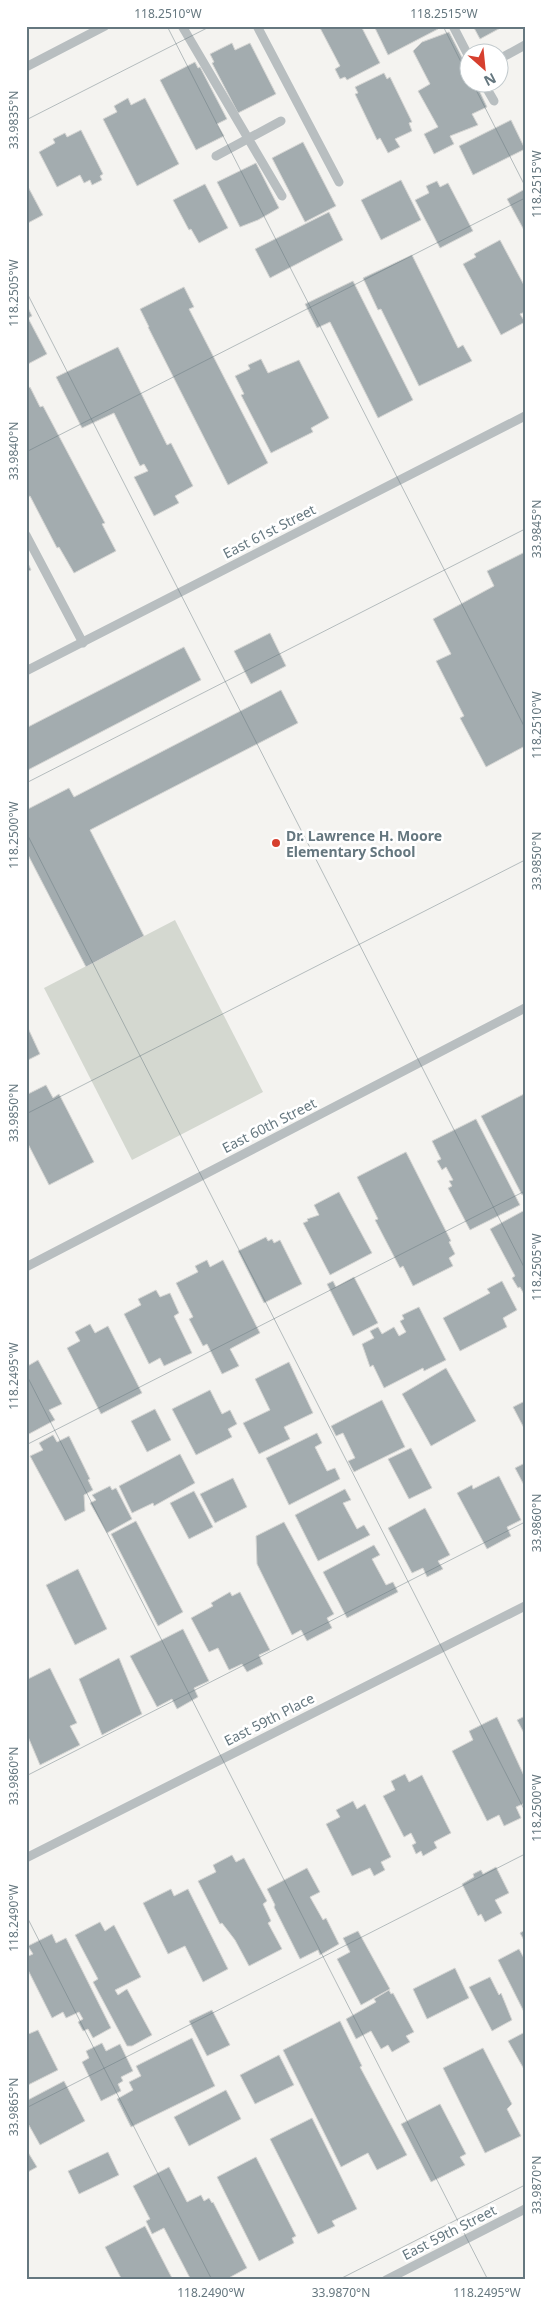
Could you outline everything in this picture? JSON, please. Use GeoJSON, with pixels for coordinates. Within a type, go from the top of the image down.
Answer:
{"type":"FeatureCollection","features":[{"type":"Feature","properties":{"kind":"street"},"geometry":{"type":"LineString","coordinates":[[26,67],[105,26]]}},
{"type":"Feature","properties":{"kind":"street"},"geometry":{"type":"LineString","coordinates":[[182,26],[282,196]]}},
{"type":"Feature","properties":{"kind":"street"},"geometry":{"type":"LineString","coordinates":[[257,26],[339,182]]}},
{"type":"Feature","properties":{"kind":"street"},"geometry":{"type":"LineString","coordinates":[[453,26],[461,42]]}},
{"type":"Feature","properties":{"kind":"street"},"geometry":{"type":"LineString","coordinates":[[508,55],[525,45]]}},
{"type":"Feature","properties":{"kind":"street"},"geometry":{"type":"LineString","coordinates":[[488,92],[494,102]]}},
{"type":"Feature","properties":{"kind":"street"},"geometry":{"type":"LineString","coordinates":[[216,156],[280,121]]}},
{"type":"Feature","properties":{"kind":"street","name":"East 61st Street"},"geometry":{"type":"LineString","coordinates":[[26,672],[525,416]]}},
{"type":"Feature","properties":{"kind":"street"},"geometry":{"type":"LineString","coordinates":[[26,535],[83,643]]}},
{"type":"Feature","properties":{"kind":"street","name":"East 60th Street"},"geometry":{"type":"LineString","coordinates":[[26,1267],[525,1008]]}},
{"type":"Feature","properties":{"kind":"street","name":"East 59th Place"},"geometry":{"type":"LineString","coordinates":[[26,1858],[525,1606]]}},
{"type":"Feature","properties":{"kind":"street","name":"East 59th Street"},"geometry":{"type":"LineString","coordinates":[[386,2280],[525,2209]]}},
{"type":"Feature","properties":{"kind":"shaded area"},"geometry":{"type":"Polygon","coordinates":[[[175,920],[263,1092],[132,1160],[44,988],[175,920]]]}},
{"type":"Feature","properties":{"kind":"building"},"geometry":{"type":"Polygon","coordinates":[[[319,26],[361,26],[380,63],[347,80],[345,77],[340,79],[335,69],[340,66],[319,26]]]}},
{"type":"Feature","properties":{"kind":"building"},"geometry":{"type":"Polygon","coordinates":[[[374,26],[437,26],[438,29],[388,55],[374,26]]]}},
{"type":"Feature","properties":{"kind":"building"},"geometry":{"type":"Polygon","coordinates":[[[473,26],[504,26],[480,39],[473,26]]]}},
{"type":"Feature","properties":{"kind":"building"},"geometry":{"type":"Polygon","coordinates":[[[449,32],[458,50],[458,92],[480,92],[487,107],[472,114],[478,125],[450,136],[454,144],[434,154],[424,134],[438,127],[418,91],[430,84],[413,51],[422,42],[449,32]]]}},
{"type":"Feature","properties":{"kind":"building"},"geometry":{"type":"Polygon","coordinates":[[[232,43],[235,50],[250,43],[276,94],[238,113],[212,63],[214,62],[210,54],[232,43]]]}},
{"type":"Feature","properties":{"kind":"building"},"geometry":{"type":"Polygon","coordinates":[[[195,62],[198,68],[200,67],[227,119],[217,124],[224,136],[196,150],[160,80],[195,62]]]}},
{"type":"Feature","properties":{"kind":"building"},"geometry":{"type":"Polygon","coordinates":[[[384,73],[387,79],[390,77],[412,122],[409,123],[412,131],[395,139],[400,147],[388,153],[380,138],[377,140],[355,94],[358,93],[355,87],[384,73]]]}},
{"type":"Feature","properties":{"kind":"building"},"geometry":{"type":"Polygon","coordinates":[[[128,98],[131,105],[145,98],[179,164],[137,186],[103,119],[117,112],[114,106],[128,98]]]}},
{"type":"Feature","properties":{"kind":"building"},"geometry":{"type":"Polygon","coordinates":[[[511,120],[525,149],[473,175],[459,146],[511,120]]]}},
{"type":"Feature","properties":{"kind":"building"},"geometry":{"type":"Polygon","coordinates":[[[81,130],[103,174],[100,176],[102,180],[92,185],[90,180],[84,183],[80,175],[57,187],[39,152],[55,143],[53,139],[65,133],[67,137],[81,130]]]}},
{"type":"Feature","properties":{"kind":"building"},"geometry":{"type":"Polygon","coordinates":[[[303,142],[336,206],[305,222],[272,158],[303,142]]]}},
{"type":"Feature","properties":{"kind":"building"},"geometry":{"type":"Polygon","coordinates":[[[256,163],[279,208],[258,220],[240,227],[217,182],[256,163]]]}},
{"type":"Feature","properties":{"kind":"building"},"geometry":{"type":"Polygon","coordinates":[[[401,180],[421,220],[381,240],[361,200],[401,180]]]}},
{"type":"Feature","properties":{"kind":"building"},"geometry":{"type":"Polygon","coordinates":[[[437,181],[440,187],[448,183],[473,231],[440,248],[415,200],[429,193],[426,186],[437,181]]]}},
{"type":"Feature","properties":{"kind":"building"},"geometry":{"type":"Polygon","coordinates":[[[26,183],[43,215],[26,224],[26,183]]]}},
{"type":"Feature","properties":{"kind":"building"},"geometry":{"type":"Polygon","coordinates":[[[205,184],[228,228],[199,243],[191,229],[189,230],[173,200],[205,184]]]}},
{"type":"Feature","properties":{"kind":"building"},"geometry":{"type":"Polygon","coordinates":[[[525,189],[525,232],[507,199],[525,189]]]}},
{"type":"Feature","properties":{"kind":"building"},"geometry":{"type":"Polygon","coordinates":[[[329,212],[343,240],[270,278],[255,249],[329,212]]]}},
{"type":"Feature","properties":{"kind":"building"},"geometry":{"type":"Polygon","coordinates":[[[500,240],[525,287],[525,312],[520,314],[525,322],[501,335],[463,264],[476,257],[474,254],[500,240]]]}},
{"type":"Feature","properties":{"kind":"building"},"geometry":{"type":"Polygon","coordinates":[[[412,255],[458,348],[463,345],[472,361],[419,386],[381,309],[378,310],[363,278],[412,255]]]}},
{"type":"Feature","properties":{"kind":"building"},"geometry":{"type":"Polygon","coordinates":[[[353,281],[413,400],[378,418],[330,322],[317,328],[305,304],[353,281]]]}},
{"type":"Feature","properties":{"kind":"building"},"geometry":{"type":"Polygon","coordinates":[[[184,287],[194,307],[189,309],[268,463],[228,485],[140,309],[184,287]]]}},
{"type":"Feature","properties":{"kind":"building"},"geometry":{"type":"Polygon","coordinates":[[[26,304],[32,316],[28,318],[47,354],[26,365],[26,304]]]}},
{"type":"Feature","properties":{"kind":"building"},"geometry":{"type":"Polygon","coordinates":[[[118,347],[167,445],[171,443],[193,486],[175,496],[179,503],[154,516],[134,477],[148,471],[144,464],[140,466],[114,413],[82,428],[56,377],[118,347]]]}},
{"type":"Feature","properties":{"kind":"building"},"geometry":{"type":"Polygon","coordinates":[[[261,359],[268,373],[299,360],[329,418],[311,428],[313,432],[271,453],[241,395],[244,394],[235,376],[250,369],[248,365],[261,359]]]}},
{"type":"Feature","properties":{"kind":"building"},"geometry":{"type":"Polygon","coordinates":[[[30,387],[40,407],[43,406],[105,523],[102,524],[116,551],[74,573],[59,547],[57,548],[30,496],[26,498],[26,389],[30,387]]]}},
{"type":"Feature","properties":{"kind":"building"},"geometry":{"type":"Polygon","coordinates":[[[525,552],[525,746],[486,767],[460,718],[464,716],[436,661],[451,654],[433,619],[494,586],[487,571],[525,552]]]}},
{"type":"Feature","properties":{"kind":"building"},"geometry":{"type":"Polygon","coordinates":[[[26,559],[31,570],[26,572],[26,559]]]}},
{"type":"Feature","properties":{"kind":"building"},"geometry":{"type":"Polygon","coordinates":[[[270,633],[286,666],[251,684],[234,651],[270,633]]]}},
{"type":"Feature","properties":{"kind":"building"},"geometry":{"type":"Polygon","coordinates":[[[184,647],[201,680],[26,771],[26,728],[184,647]]]}},
{"type":"Feature","properties":{"kind":"building"},"geometry":{"type":"Polygon","coordinates":[[[281,690],[298,723],[90,830],[144,936],[86,967],[26,851],[26,810],[69,788],[74,797],[281,690]]]}},
{"type":"Feature","properties":{"kind":"building"},"geometry":{"type":"Polygon","coordinates":[[[26,1026],[40,1054],[26,1061],[26,1026]]]}},
{"type":"Feature","properties":{"kind":"building"},"geometry":{"type":"Polygon","coordinates":[[[46,1085],[53,1098],[59,1094],[94,1162],[49,1185],[26,1140],[26,1095],[46,1085]]]}},
{"type":"Feature","properties":{"kind":"building"},"geometry":{"type":"Polygon","coordinates":[[[524,1094],[525,1194],[522,1195],[481,1116],[524,1094]]]}},
{"type":"Feature","properties":{"kind":"building"},"geometry":{"type":"Polygon","coordinates":[[[476,1119],[520,1205],[470,1230],[448,1188],[452,1186],[449,1181],[453,1180],[446,1167],[442,1170],[437,1161],[441,1159],[432,1141],[476,1119]]]}},
{"type":"Feature","properties":{"kind":"building"},"geometry":{"type":"Polygon","coordinates":[[[406,1152],[451,1241],[449,1242],[455,1254],[449,1258],[453,1266],[413,1286],[403,1266],[400,1268],[375,1220],[378,1219],[357,1177],[406,1152]]]}},
{"type":"Feature","properties":{"kind":"building"},"geometry":{"type":"Polygon","coordinates":[[[339,1192],[372,1253],[330,1275],[303,1223],[308,1221],[307,1219],[319,1215],[314,1205],[339,1192]]]}},
{"type":"Feature","properties":{"kind":"building"},"geometry":{"type":"Polygon","coordinates":[[[523,1211],[525,1215],[525,1296],[512,1278],[515,1276],[490,1229],[523,1211]]]}},
{"type":"Feature","properties":{"kind":"building"},"geometry":{"type":"Polygon","coordinates":[[[266,1237],[268,1241],[272,1239],[274,1243],[280,1240],[302,1284],[264,1303],[238,1251],[266,1237]]]}},
{"type":"Feature","properties":{"kind":"building"},"geometry":{"type":"Polygon","coordinates":[[[207,1260],[210,1267],[223,1260],[260,1333],[230,1349],[239,1366],[222,1374],[207,1344],[203,1346],[189,1319],[193,1317],[176,1283],[198,1272],[195,1266],[207,1260]]]}},
{"type":"Feature","properties":{"kind":"building"},"geometry":{"type":"Polygon","coordinates":[[[354,1277],[378,1323],[353,1336],[327,1284],[333,1281],[336,1287],[354,1277]]]}},
{"type":"Feature","properties":{"kind":"building"},"geometry":{"type":"Polygon","coordinates":[[[502,1281],[517,1310],[503,1318],[507,1327],[460,1351],[443,1318],[490,1293],[487,1289],[502,1281]]]}},
{"type":"Feature","properties":{"kind":"building"},"geometry":{"type":"Polygon","coordinates":[[[156,1290],[160,1297],[170,1293],[179,1313],[174,1316],[192,1353],[164,1366],[160,1358],[149,1364],[124,1314],[141,1305],[138,1299],[156,1290]]]}},
{"type":"Feature","properties":{"kind":"building"},"geometry":{"type":"Polygon","coordinates":[[[419,1307],[446,1360],[424,1371],[423,1368],[384,1388],[373,1365],[370,1367],[362,1344],[374,1338],[370,1331],[378,1327],[382,1334],[394,1327],[399,1336],[406,1332],[400,1321],[404,1319],[402,1315],[419,1307]]]}},
{"type":"Feature","properties":{"kind":"building"},"geometry":{"type":"Polygon","coordinates":[[[90,1324],[95,1333],[108,1326],[142,1393],[101,1414],[67,1348],[80,1341],[75,1332],[90,1324]]]}},
{"type":"Feature","properties":{"kind":"building"},"geometry":{"type":"Polygon","coordinates":[[[38,1360],[62,1404],[49,1410],[55,1420],[27,1435],[26,1367],[38,1360]]]}},
{"type":"Feature","properties":{"kind":"building"},"geometry":{"type":"Polygon","coordinates":[[[289,1362],[313,1413],[284,1427],[290,1439],[259,1454],[243,1423],[270,1410],[255,1379],[289,1362]]]}},
{"type":"Feature","properties":{"kind":"building"},"geometry":{"type":"Polygon","coordinates":[[[446,1368],[476,1421],[431,1446],[402,1394],[446,1368]]]}},
{"type":"Feature","properties":{"kind":"building"},"geometry":{"type":"Polygon","coordinates":[[[210,1390],[222,1414],[230,1410],[237,1424],[228,1429],[232,1437],[196,1455],[172,1409],[210,1390]]]}},
{"type":"Feature","properties":{"kind":"building"},"geometry":{"type":"Polygon","coordinates":[[[382,1400],[405,1447],[354,1472],[348,1461],[355,1458],[343,1433],[336,1436],[331,1426],[382,1400]]]}},
{"type":"Feature","properties":{"kind":"building"},"geometry":{"type":"Polygon","coordinates":[[[525,1401],[525,1430],[513,1407],[525,1401]]]}},
{"type":"Feature","properties":{"kind":"building"},"geometry":{"type":"Polygon","coordinates":[[[155,1409],[171,1440],[147,1452],[131,1421],[155,1409]]]}},
{"type":"Feature","properties":{"kind":"building"},"geometry":{"type":"Polygon","coordinates":[[[317,1433],[322,1443],[315,1447],[327,1471],[335,1468],[340,1479],[289,1505],[266,1458],[317,1433]]]}},
{"type":"Feature","properties":{"kind":"building"},"geometry":{"type":"Polygon","coordinates":[[[53,1435],[57,1442],[69,1436],[90,1479],[88,1480],[93,1490],[84,1495],[85,1511],[65,1521],[30,1456],[43,1450],[39,1443],[53,1435]]]}},
{"type":"Feature","properties":{"kind":"building"},"geometry":{"type":"Polygon","coordinates":[[[411,1448],[432,1488],[409,1499],[388,1459],[411,1448]]]}},
{"type":"Feature","properties":{"kind":"building"},"geometry":{"type":"Polygon","coordinates":[[[180,1454],[195,1483],[154,1506],[153,1503],[132,1513],[119,1486],[180,1454]]]}},
{"type":"Feature","properties":{"kind":"building"},"geometry":{"type":"Polygon","coordinates":[[[525,1463],[525,1487],[515,1468],[525,1463]]]}},
{"type":"Feature","properties":{"kind":"building"},"geometry":{"type":"Polygon","coordinates":[[[499,1476],[521,1520],[507,1527],[511,1536],[487,1549],[457,1493],[472,1485],[473,1489],[499,1476]]]}},
{"type":"Feature","properties":{"kind":"building"},"geometry":{"type":"Polygon","coordinates":[[[233,1478],[247,1507],[215,1523],[200,1494],[233,1478]]]}},
{"type":"Feature","properties":{"kind":"building"},"geometry":{"type":"Polygon","coordinates":[[[110,1486],[112,1490],[116,1488],[132,1519],[107,1533],[90,1503],[96,1500],[92,1495],[110,1486]]]}},
{"type":"Feature","properties":{"kind":"building"},"geometry":{"type":"Polygon","coordinates":[[[345,1489],[351,1500],[343,1503],[357,1529],[364,1525],[370,1535],[318,1561],[295,1515],[345,1489]]]}},
{"type":"Feature","properties":{"kind":"building"},"geometry":{"type":"Polygon","coordinates":[[[194,1491],[213,1527],[189,1539],[170,1503],[194,1491]]]}},
{"type":"Feature","properties":{"kind":"building"},"geometry":{"type":"Polygon","coordinates":[[[425,1508],[450,1555],[438,1561],[443,1569],[427,1577],[423,1568],[412,1573],[388,1528],[425,1508]]]}},
{"type":"Feature","properties":{"kind":"building"},"geometry":{"type":"Polygon","coordinates":[[[136,1521],[183,1612],[158,1626],[111,1534],[136,1521]]]}},
{"type":"Feature","properties":{"kind":"building"},"geometry":{"type":"Polygon","coordinates":[[[284,1522],[334,1614],[327,1618],[332,1628],[307,1641],[301,1630],[292,1635],[257,1564],[256,1536],[284,1522]]]}},
{"type":"Feature","properties":{"kind":"building"},"geometry":{"type":"Polygon","coordinates":[[[374,1545],[380,1555],[372,1559],[386,1585],[393,1582],[398,1592],[347,1618],[323,1572],[374,1545]]]}},
{"type":"Feature","properties":{"kind":"building"},"geometry":{"type":"Polygon","coordinates":[[[78,1569],[107,1629],[75,1645],[46,1585],[78,1569]]]}},
{"type":"Feature","properties":{"kind":"building"},"geometry":{"type":"Polygon","coordinates":[[[230,1592],[232,1596],[240,1592],[270,1650],[259,1655],[263,1664],[247,1672],[242,1664],[229,1670],[218,1648],[209,1652],[191,1618],[213,1606],[211,1603],[230,1592]]]}},
{"type":"Feature","properties":{"kind":"building"},"geometry":{"type":"Polygon","coordinates":[[[183,1629],[209,1681],[194,1688],[198,1697],[177,1709],[172,1699],[157,1707],[130,1656],[183,1629]]]}},
{"type":"Feature","properties":{"kind":"building"},"geometry":{"type":"Polygon","coordinates":[[[119,1658],[142,1714],[102,1735],[79,1679],[119,1658]]]}},
{"type":"Feature","properties":{"kind":"building"},"geometry":{"type":"Polygon","coordinates":[[[50,1668],[77,1723],[70,1726],[80,1745],[40,1765],[26,1732],[26,1680],[50,1668]]]}},
{"type":"Feature","properties":{"kind":"building"},"geometry":{"type":"Polygon","coordinates":[[[525,1716],[525,1735],[517,1720],[525,1716]]]}},
{"type":"Feature","properties":{"kind":"building"},"geometry":{"type":"Polygon","coordinates":[[[497,1717],[525,1778],[525,1803],[516,1807],[521,1818],[504,1826],[499,1815],[487,1821],[452,1751],[473,1740],[469,1731],[497,1717]]]}},
{"type":"Feature","properties":{"kind":"building"},"geometry":{"type":"Polygon","coordinates":[[[405,1774],[409,1782],[422,1775],[451,1833],[434,1842],[437,1848],[423,1856],[421,1851],[416,1854],[412,1845],[416,1843],[411,1833],[404,1837],[383,1796],[395,1790],[391,1781],[405,1774]]]}},
{"type":"Feature","properties":{"kind":"building"},"geometry":{"type":"Polygon","coordinates":[[[353,1801],[357,1809],[365,1804],[391,1857],[381,1862],[385,1870],[374,1876],[370,1868],[352,1876],[326,1824],[340,1817],[336,1810],[353,1801]]]}},
{"type":"Feature","properties":{"kind":"building"},"geometry":{"type":"Polygon","coordinates":[[[232,1855],[236,1862],[244,1858],[267,1901],[263,1904],[271,1921],[268,1923],[282,1949],[249,1966],[235,1940],[222,1923],[220,1924],[198,1881],[216,1872],[213,1865],[232,1855]]]}},
{"type":"Feature","properties":{"kind":"building"},"geometry":{"type":"Polygon","coordinates":[[[496,1867],[509,1893],[495,1900],[502,1913],[485,1922],[481,1914],[478,1916],[462,1884],[474,1877],[473,1874],[481,1870],[483,1874],[496,1867]]]}},
{"type":"Feature","properties":{"kind":"building"},"geometry":{"type":"Polygon","coordinates":[[[307,1868],[320,1892],[310,1897],[323,1920],[326,1918],[339,1944],[320,1955],[318,1950],[300,1959],[267,1889],[307,1868]]]}},
{"type":"Feature","properties":{"kind":"building"},"geometry":{"type":"Polygon","coordinates":[[[171,1889],[174,1896],[188,1889],[228,1969],[203,1982],[185,1946],[168,1954],[143,1903],[171,1889]]]}},
{"type":"Feature","properties":{"kind":"building"},"geometry":{"type":"Polygon","coordinates":[[[100,1922],[105,1931],[114,1925],[141,1977],[115,1990],[118,1995],[127,1989],[152,2035],[132,2046],[127,2046],[93,1982],[98,1979],[75,1935],[100,1922]]]}},
{"type":"Feature","properties":{"kind":"building"},"geometry":{"type":"Polygon","coordinates":[[[525,1930],[525,1942],[520,1933],[525,1930]]]}},
{"type":"Feature","properties":{"kind":"building"},"geometry":{"type":"Polygon","coordinates":[[[358,1931],[390,1989],[361,2005],[337,1959],[350,1952],[343,1938],[358,1931]]]}},
{"type":"Feature","properties":{"kind":"building"},"geometry":{"type":"Polygon","coordinates":[[[52,1934],[56,1943],[66,1938],[111,2028],[93,2038],[88,2029],[83,2031],[78,2022],[83,2019],[79,2012],[66,2018],[63,2012],[52,2018],[26,1966],[26,1957],[33,1954],[28,1946],[52,1934]]]}},
{"type":"Feature","properties":{"kind":"building"},"geometry":{"type":"Polygon","coordinates":[[[519,1949],[525,1960],[524,2012],[498,1960],[519,1949]]]}},
{"type":"Feature","properties":{"kind":"building"},"geometry":{"type":"Polygon","coordinates":[[[455,1968],[469,1998],[427,2019],[413,1989],[455,1968]]]}},
{"type":"Feature","properties":{"kind":"building"},"geometry":{"type":"Polygon","coordinates":[[[490,1977],[499,1995],[501,1993],[512,2020],[492,2031],[469,1987],[490,1977]]]}},
{"type":"Feature","properties":{"kind":"building"},"geometry":{"type":"Polygon","coordinates":[[[389,1990],[391,1994],[393,1993],[414,2032],[406,2036],[410,2042],[392,2052],[388,2045],[381,2049],[371,2031],[356,2039],[346,2019],[376,2002],[374,1999],[389,1990]]]}},
{"type":"Feature","properties":{"kind":"building"},"geometry":{"type":"Polygon","coordinates":[[[212,2010],[230,2045],[207,2056],[189,2021],[212,2010]]]}},
{"type":"Feature","properties":{"kind":"building"},"geometry":{"type":"Polygon","coordinates":[[[340,2021],[362,2066],[360,2067],[407,2155],[377,2170],[368,2153],[341,2167],[283,2050],[340,2021]]]}},
{"type":"Feature","properties":{"kind":"building"},"geometry":{"type":"Polygon","coordinates":[[[38,2030],[58,2070],[26,2086],[26,2035],[38,2030]]]}},
{"type":"Feature","properties":{"kind":"building"},"geometry":{"type":"Polygon","coordinates":[[[525,2032],[525,2071],[508,2041],[525,2032]]]}},
{"type":"Feature","properties":{"kind":"building"},"geometry":{"type":"Polygon","coordinates":[[[192,2038],[215,2086],[131,2127],[117,2099],[133,2090],[129,2082],[141,2076],[136,2066],[192,2038]]]}},
{"type":"Feature","properties":{"kind":"building"},"geometry":{"type":"Polygon","coordinates":[[[102,2043],[106,2051],[120,2044],[133,2071],[121,2077],[123,2081],[118,2084],[121,2091],[101,2101],[82,2062],[89,2058],[86,2051],[102,2043]]]}},
{"type":"Feature","properties":{"kind":"building"},"geometry":{"type":"Polygon","coordinates":[[[483,2048],[512,2104],[507,2109],[521,2136],[485,2153],[443,2068],[483,2048]]]}},
{"type":"Feature","properties":{"kind":"building"},"geometry":{"type":"Polygon","coordinates":[[[279,2055],[294,2085],[255,2104],[240,2075],[279,2055]]]}},
{"type":"Feature","properties":{"kind":"building"},"geometry":{"type":"Polygon","coordinates":[[[64,2081],[85,2121],[40,2145],[26,2120],[26,2101],[64,2081]]]}},
{"type":"Feature","properties":{"kind":"building"},"geometry":{"type":"Polygon","coordinates":[[[226,2090],[241,2119],[189,2146],[174,2117],[226,2090]]]}},
{"type":"Feature","properties":{"kind":"building"},"geometry":{"type":"Polygon","coordinates":[[[440,2104],[466,2154],[460,2157],[465,2165],[431,2182],[401,2124],[440,2104]]]}},
{"type":"Feature","properties":{"kind":"building"},"geometry":{"type":"Polygon","coordinates":[[[312,2118],[357,2209],[332,2221],[335,2226],[318,2234],[270,2139],[312,2118]]]}},
{"type":"Feature","properties":{"kind":"building"},"geometry":{"type":"Polygon","coordinates":[[[26,2149],[37,2167],[26,2173],[26,2149]]]}},
{"type":"Feature","properties":{"kind":"building"},"geometry":{"type":"Polygon","coordinates":[[[108,2152],[119,2175],[79,2194],[68,2171],[108,2152]]]}},
{"type":"Feature","properties":{"kind":"building"},"geometry":{"type":"Polygon","coordinates":[[[256,2157],[296,2236],[292,2238],[294,2243],[259,2261],[217,2177],[256,2157]]]}},
{"type":"Feature","properties":{"kind":"building"},"geometry":{"type":"Polygon","coordinates":[[[169,2167],[187,2202],[201,2195],[204,2201],[209,2198],[213,2202],[247,2268],[225,2280],[191,2280],[164,2228],[152,2234],[146,2221],[150,2219],[133,2186],[169,2167]]]}},
{"type":"Feature","properties":{"kind":"building"},"geometry":{"type":"Polygon","coordinates":[[[145,2226],[173,2280],[122,2280],[105,2247],[145,2226]]]}},
{"type":"Feature","properties":{"kind":"place","name":"Dr. Lawrence H. Moore Elementary School"},"geometry":{"type":"Point","coordinates":[276,843]}}]}
